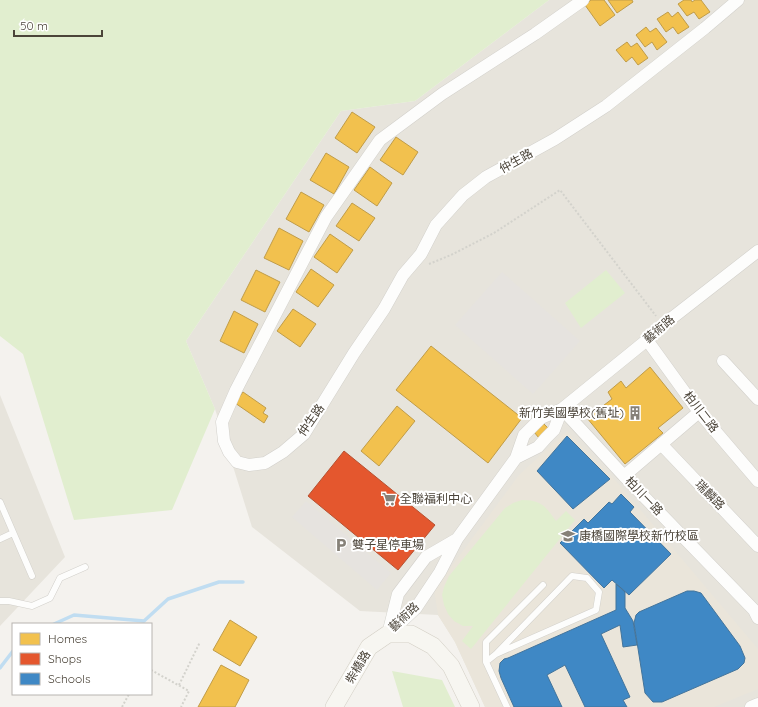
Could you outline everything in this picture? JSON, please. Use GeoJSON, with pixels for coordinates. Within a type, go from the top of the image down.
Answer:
{"type":"FeatureCollection","features":[{"type":"Feature","properties":{"kind":"main road","name":"柴橋路"},"geometry":{"type":"LineString","coordinates":[[334,707],[369,647],[388,634]]}},
{"type":"Feature","properties":{"kind":"main road"},"geometry":{"type":"LineString","coordinates":[[388,634],[411,634],[433,646],[451,666],[471,707]]}},
{"type":"Feature","properties":{"kind":"street","name":"仲生路"},"geometry":{"type":"LineString","coordinates":[[583,0],[535,34],[442,94],[380,140],[326,217],[236,390],[222,422],[224,441],[229,452],[237,462],[249,465],[265,463],[283,452],[304,434],[354,353],[384,309],[403,275],[421,254],[436,225],[462,195],[486,177],[555,139],[606,106],[738,0]]}},
{"type":"Feature","properties":{"kind":"street","name":"藝術路"},"geometry":{"type":"LineString","coordinates":[[388,634],[416,608],[440,572],[457,539],[516,458],[524,435],[542,418],[562,409],[647,340],[663,325],[758,251]]}},
{"type":"Feature","properties":{"kind":"street","name":"柏川二路"},"geometry":{"type":"LineString","coordinates":[[647,340],[699,412],[758,481]]}},
{"type":"Feature","properties":{"kind":"street"},"geometry":{"type":"LineString","coordinates":[[723,360],[758,399]]}},
{"type":"Feature","properties":{"kind":"street","name":"藝術路"},"geometry":{"type":"LineString","coordinates":[[516,458],[538,446],[554,430],[562,409]]}},
{"type":"Feature","properties":{"kind":"street","name":"柏川一路"},"geometry":{"type":"LineString","coordinates":[[562,409],[624,476],[754,610],[758,618]]}},
{"type":"Feature","properties":{"kind":"street"},"geometry":{"type":"LineString","coordinates":[[624,476],[699,412]]}},
{"type":"Feature","properties":{"kind":"street","name":"瑞麟路"},"geometry":{"type":"LineString","coordinates":[[661,444],[758,546]]}},
{"type":"Feature","properties":{"kind":"street","name":"藝術路"},"geometry":{"type":"LineString","coordinates":[[388,634],[398,594],[426,558],[457,539]]}},
{"type":"Feature","properties":{"kind":"street"},"geometry":{"type":"LineString","coordinates":[[750,707],[758,704]]}},
{"type":"Feature","properties":{"kind":"lane"},"geometry":{"type":"LineString","coordinates":[[0,502],[32,576]]}},
{"type":"Feature","properties":{"kind":"lane"},"geometry":{"type":"LineString","coordinates":[[0,539],[13,533]]}},
{"type":"Feature","properties":{"kind":"lane"},"geometry":{"type":"LineString","coordinates":[[0,601],[10,600],[32,606],[50,598],[60,578],[85,567]]}},
{"type":"Feature","properties":{"kind":"lane"},"geometry":{"type":"LineString","coordinates":[[486,662],[496,654],[572,576],[587,578],[600,592],[596,610],[496,654]]}},
{"type":"Feature","properties":{"kind":"lane"},"geometry":{"type":"LineString","coordinates":[[507,707],[486,662],[486,642],[543,585]]}},
{"type":"Feature","properties":{"kind":"path"},"geometry":{"type":"LineString","coordinates":[[423,266],[451,255],[494,233],[560,190],[663,325]]}},
{"type":"Feature","properties":{"kind":"path"},"geometry":{"type":"LineString","coordinates":[[179,685],[200,642]]}},
{"type":"Feature","properties":{"kind":"path"},"geometry":{"type":"LineString","coordinates":[[152,671],[189,690],[181,707]]}},
{"type":"Feature","properties":{"kind":"path"},"geometry":{"type":"LineString","coordinates":[[122,707],[128,695]]}},
{"type":"Feature","properties":{"kind":"shaded area"},"geometry":{"type":"Polygon","coordinates":[[[549,0],[758,0],[758,707],[485,707],[455,642],[438,615],[360,611],[252,527],[215,409],[186,341],[341,111],[415,101],[549,0]]]}},
{"type":"Feature","properties":{"kind":"shaded area"},"geometry":{"type":"Polygon","coordinates":[[[502,272],[580,341],[533,394],[455,325],[502,272]]]}},
{"type":"Feature","properties":{"kind":"shaded area"},"geometry":{"type":"Polygon","coordinates":[[[0,395],[65,557],[0,626],[0,395]]]}},
{"type":"Feature","properties":{"kind":"shaded area","name":"康橋國際學校新竹校區"},"geometry":{"type":"Polygon","coordinates":[[[567,431],[616,481],[758,649],[758,689],[714,707],[485,707],[455,642],[438,615],[434,590],[519,475],[567,431]]]}},
{"type":"Feature","properties":{"kind":"shaded area","name":"雙子星停車場"},"geometry":{"type":"Polygon","coordinates":[[[306,501],[391,573],[377,590],[292,517],[306,501]]]}},
{"type":"Feature","properties":{"kind":"green space"},"geometry":{"type":"Polygon","coordinates":[[[0,0],[549,0],[415,101],[341,111],[186,341],[215,409],[172,510],[74,520],[23,354],[0,336],[0,0]]]}},
{"type":"Feature","properties":{"kind":"green space"},"geometry":{"type":"Polygon","coordinates":[[[606,270],[625,293],[581,328],[565,303],[606,270]]]}},
{"type":"Feature","properties":{"kind":"green space"},"geometry":{"type":"Polygon","coordinates":[[[522,500],[534,501],[543,505],[556,521],[566,511],[575,520],[471,649],[462,641],[473,626],[463,626],[454,621],[448,614],[442,595],[444,587],[449,576],[505,508],[522,500]]]}},
{"type":"Feature","properties":{"kind":"green space"},"geometry":{"type":"Polygon","coordinates":[[[392,671],[442,680],[455,707],[403,707],[392,671]]]}},
{"type":"Feature","properties":{"kind":"building: Homes"},"geometry":{"type":"Polygon","coordinates":[[[591,0],[604,0],[615,15],[600,26],[585,5],[591,0]]]}},
{"type":"Feature","properties":{"kind":"building: Homes"},"geometry":{"type":"Polygon","coordinates":[[[608,0],[632,0],[633,2],[617,13],[608,0]]]}},
{"type":"Feature","properties":{"kind":"building: Homes"},"geometry":{"type":"Polygon","coordinates":[[[684,0],[691,0],[692,2],[695,0],[701,0],[710,12],[699,19],[694,12],[687,16],[678,4],[684,0]]]}},
{"type":"Feature","properties":{"kind":"building: Homes"},"geometry":{"type":"Polygon","coordinates":[[[668,12],[672,17],[678,12],[689,27],[678,34],[673,27],[666,32],[657,19],[668,12]]]}},
{"type":"Feature","properties":{"kind":"building: Homes"},"geometry":{"type":"Polygon","coordinates":[[[646,27],[650,32],[656,28],[667,42],[657,50],[652,42],[645,47],[636,35],[646,27]]]}},
{"type":"Feature","properties":{"kind":"building: Homes"},"geometry":{"type":"Polygon","coordinates":[[[627,42],[631,47],[637,43],[648,58],[638,65],[632,57],[626,62],[616,50],[627,42]]]}},
{"type":"Feature","properties":{"kind":"building: Homes"},"geometry":{"type":"Polygon","coordinates":[[[352,112],[375,127],[357,153],[335,138],[352,112]]]}},
{"type":"Feature","properties":{"kind":"building: Homes"},"geometry":{"type":"Polygon","coordinates":[[[396,137],[418,152],[403,175],[380,160],[396,137]]]}},
{"type":"Feature","properties":{"kind":"building: Homes"},"geometry":{"type":"Polygon","coordinates":[[[326,153],[349,167],[334,194],[310,180],[326,153]]]}},
{"type":"Feature","properties":{"kind":"building: Homes"},"geometry":{"type":"Polygon","coordinates":[[[370,167],[392,183],[377,206],[354,190],[370,167]]]}},
{"type":"Feature","properties":{"kind":"building: Homes"},"geometry":{"type":"Polygon","coordinates":[[[301,192],[324,205],[309,232],[286,219],[301,192]]]}},
{"type":"Feature","properties":{"kind":"building: Homes"},"geometry":{"type":"Polygon","coordinates":[[[352,203],[375,218],[359,241],[336,226],[352,203]]]}},
{"type":"Feature","properties":{"kind":"building: Homes"},"geometry":{"type":"Polygon","coordinates":[[[279,228],[303,241],[289,270],[264,258],[279,228]]]}},
{"type":"Feature","properties":{"kind":"building: Homes"},"geometry":{"type":"Polygon","coordinates":[[[330,234],[353,250],[337,273],[314,257],[330,234]]]}},
{"type":"Feature","properties":{"kind":"building: Homes"},"geometry":{"type":"Polygon","coordinates":[[[311,269],[334,285],[318,307],[296,292],[311,269]]]}},
{"type":"Feature","properties":{"kind":"building: Homes"},"geometry":{"type":"Polygon","coordinates":[[[256,270],[280,282],[265,312],[241,300],[256,270]]]}},
{"type":"Feature","properties":{"kind":"building: Homes"},"geometry":{"type":"Polygon","coordinates":[[[293,309],[316,324],[300,347],[277,331],[293,309]]]}},
{"type":"Feature","properties":{"kind":"building: Homes"},"geometry":{"type":"Polygon","coordinates":[[[234,311],[258,324],[244,353],[220,341],[234,311]]]}},
{"type":"Feature","properties":{"kind":"building: Homes"},"geometry":{"type":"Polygon","coordinates":[[[431,346],[522,418],[488,463],[396,390],[431,346]]]}},
{"type":"Feature","properties":{"kind":"building: Homes","name":"新竹美國學校(舊址)"},"geometry":{"type":"Polygon","coordinates":[[[650,367],[683,408],[658,428],[663,433],[625,464],[587,418],[612,399],[608,392],[621,381],[626,388],[650,367]]]}},
{"type":"Feature","properties":{"kind":"building: Homes"},"geometry":{"type":"Polygon","coordinates":[[[243,392],[266,408],[263,413],[268,416],[264,423],[235,403],[243,392]]]}},
{"type":"Feature","properties":{"kind":"building: Homes"},"geometry":{"type":"Polygon","coordinates":[[[397,406],[415,421],[379,466],[361,451],[397,406]]]}},
{"type":"Feature","properties":{"kind":"building: Homes"},"geometry":{"type":"Polygon","coordinates":[[[543,423],[548,428],[539,438],[534,432],[543,423]]]}},
{"type":"Feature","properties":{"kind":"building: Homes"},"geometry":{"type":"Polygon","coordinates":[[[230,620],[257,637],[240,666],[213,650],[230,620]]]}},
{"type":"Feature","properties":{"kind":"building: Homes"},"geometry":{"type":"Polygon","coordinates":[[[221,665],[249,680],[235,707],[198,707],[221,665]]]}},
{"type":"Feature","properties":{"kind":"building: Shops"},"geometry":{"type":"Polygon","coordinates":[[[344,451],[435,525],[398,570],[308,496],[344,451]]]}},
{"type":"Feature","properties":{"kind":"building: Schools"},"geometry":{"type":"Polygon","coordinates":[[[567,436],[610,479],[573,509],[537,471],[567,436]]]}},
{"type":"Feature","properties":{"kind":"building: Schools"},"geometry":{"type":"Polygon","coordinates":[[[621,494],[634,507],[630,512],[671,554],[629,595],[612,580],[604,588],[560,543],[584,519],[588,523],[609,502],[612,504],[621,494]]]}},
{"type":"Feature","properties":{"kind":"building: Schools"},"geometry":{"type":"Polygon","coordinates":[[[616,584],[625,592],[625,608],[633,621],[637,645],[623,647],[620,625],[601,634],[630,697],[623,700],[627,707],[585,707],[565,665],[547,675],[562,707],[514,707],[501,678],[499,671],[500,663],[504,659],[616,610],[616,584]]]}},
{"type":"Feature","properties":{"kind":"building: Schools"},"geometry":{"type":"Polygon","coordinates":[[[687,591],[701,593],[740,646],[745,658],[744,663],[738,669],[662,702],[653,702],[645,693],[634,623],[636,615],[639,612],[687,591]]]}},
{"type":"Feature","properties":{"kind":"waterway"},"geometry":{"type":"LineString","coordinates":[[56,623],[74,615],[144,621],[168,599],[219,582],[243,582]]}},
{"type":"Feature","properties":{"kind":"waterway"},"geometry":{"type":"LineString","coordinates":[[0,668],[12,652]]}},
{"type":"Feature","properties":{"kind":"place","name":"新竹美國學校(舊址)"},"geometry":{"type":"Point","coordinates":[635,413]}},
{"type":"Feature","properties":{"kind":"place","name":"全聯福利中心"},"geometry":{"type":"Point","coordinates":[389,499]}},
{"type":"Feature","properties":{"kind":"place","name":"康橋國際學校新竹校區"},"geometry":{"type":"Point","coordinates":[568,536]}},
{"type":"Feature","properties":{"kind":"place","name":"雙子星停車場"},"geometry":{"type":"Point","coordinates":[341,545]}}]}
